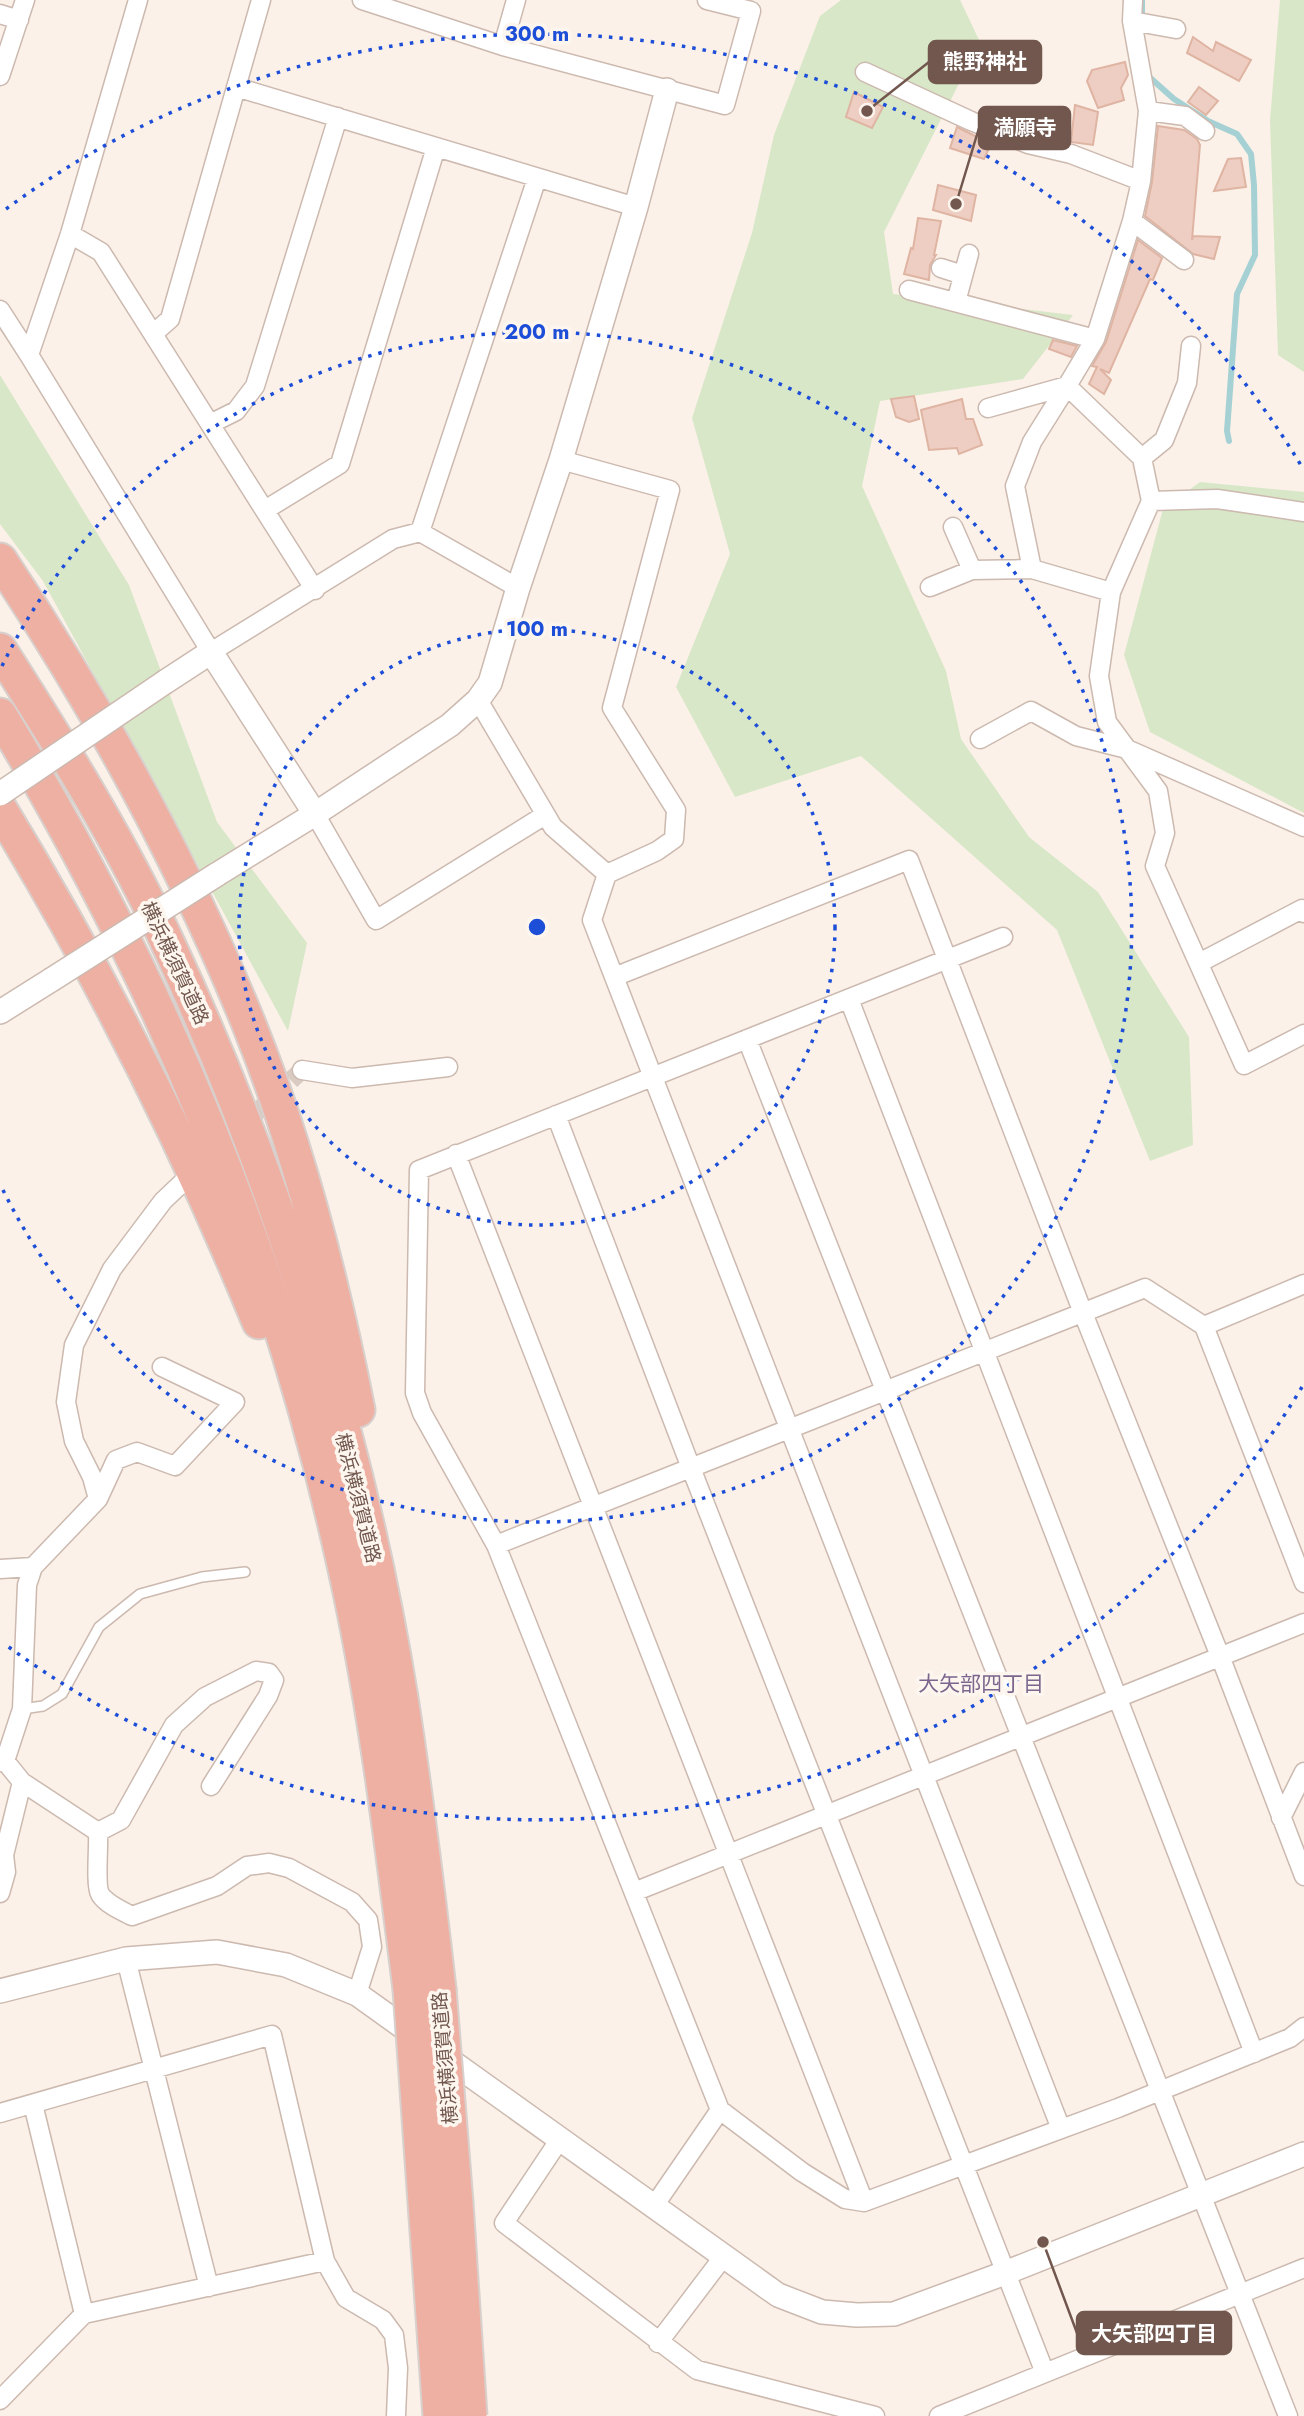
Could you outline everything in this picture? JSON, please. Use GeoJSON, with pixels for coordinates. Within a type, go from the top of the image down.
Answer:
{"type":"FeatureCollection","features":[{"type":"Feature","properties":{"kind":"highway"},"geometry":{"type":"LineString","coordinates":[[0,560],[58,649],[153,814],[204,920],[251,1029],[283,1122],[310,1210],[352,1381],[407,1645],[422,1747],[426,1871]]}},
{"type":"Feature","properties":{"kind":"highway","name":"横浜横須賀道路"},"geometry":{"type":"LineString","coordinates":[[0,650],[83,781],[115,839],[170,946],[218,1056],[270,1192],[304,1294],[351,1460],[400,1695],[426,1871],[424,1989],[440,2416]]}},
{"type":"Feature","properties":{"kind":"highway","name":"横浜横須賀道路"},"geometry":{"type":"LineString","coordinates":[[0,715],[49,795],[156,1003],[224,1164],[292,1361],[344,1562],[424,1989],[456,2203],[470,2416]]}},
{"type":"Feature","properties":{"kind":"highway"},"geometry":{"type":"LineString","coordinates":[[0,809],[124,1030],[201,1185],[267,1343],[344,1562]]}},
{"type":"Feature","properties":{"kind":"street"},"geometry":{"type":"LineString","coordinates":[[0,76],[25,0]]}},
{"type":"Feature","properties":{"kind":"street"},"geometry":{"type":"LineString","coordinates":[[29,355],[70,234],[138,0]]}},
{"type":"Feature","properties":{"kind":"street"},"geometry":{"type":"LineString","coordinates":[[153,334],[170,319],[261,0]]}},
{"type":"Feature","properties":{"kind":"street"},"geometry":{"type":"LineString","coordinates":[[362,0],[503,46],[725,105],[751,11],[707,0]]}},
{"type":"Feature","properties":{"kind":"street"},"geometry":{"type":"LineString","coordinates":[[503,46],[516,0]]}},
{"type":"Feature","properties":{"kind":"street"},"geometry":{"type":"LineString","coordinates":[[1032,569],[1015,486],[1032,442],[1095,340],[1132,221],[1141,181],[1148,111],[1132,21],[1133,0]]}},
{"type":"Feature","properties":{"kind":"street"},"geometry":{"type":"LineString","coordinates":[[0,14],[19,20]]}},
{"type":"Feature","properties":{"kind":"street"},"geometry":{"type":"LineString","coordinates":[[1132,21],[1176,30]]}},
{"type":"Feature","properties":{"kind":"street"},"geometry":{"type":"LineString","coordinates":[[865,72],[1028,144],[1071,154],[1141,181]]}},
{"type":"Feature","properties":{"kind":"street"},"geometry":{"type":"LineString","coordinates":[[236,87],[636,207]]}},
{"type":"Feature","properties":{"kind":"street"},"geometry":{"type":"LineString","coordinates":[[0,1012],[315,814],[450,725],[478,700],[490,683],[518,588],[561,460],[636,207],[667,90]]}},
{"type":"Feature","properties":{"kind":"street"},"geometry":{"type":"LineString","coordinates":[[1148,111],[1185,116],[1205,131]]}},
{"type":"Feature","properties":{"kind":"street"},"geometry":{"type":"LineString","coordinates":[[210,424],[236,411],[255,386],[338,117]]}},
{"type":"Feature","properties":{"kind":"street"},"geometry":{"type":"LineString","coordinates":[[265,510],[340,464],[436,147]]}},
{"type":"Feature","properties":{"kind":"street"},"geometry":{"type":"LineString","coordinates":[[420,532],[537,178]]}},
{"type":"Feature","properties":{"kind":"street"},"geometry":{"type":"LineString","coordinates":[[1132,221],[1184,260]]}},
{"type":"Feature","properties":{"kind":"street"},"geometry":{"type":"LineString","coordinates":[[70,234],[101,252],[314,590]]}},
{"type":"Feature","properties":{"kind":"street"},"geometry":{"type":"LineString","coordinates":[[956,302],[969,254]]}},
{"type":"Feature","properties":{"kind":"street"},"geometry":{"type":"LineString","coordinates":[[941,268],[963,275]]}},
{"type":"Feature","properties":{"kind":"street"},"geometry":{"type":"LineString","coordinates":[[909,290],[1095,340]]}},
{"type":"Feature","properties":{"kind":"street"},"geometry":{"type":"LineString","coordinates":[[0,310],[211,652],[315,814],[376,920],[545,815]]}},
{"type":"Feature","properties":{"kind":"street"},"geometry":{"type":"LineString","coordinates":[[1142,458],[1164,440],[1187,383],[1191,346]]}},
{"type":"Feature","properties":{"kind":"street"},"geometry":{"type":"LineString","coordinates":[[988,408],[1067,386]]}},
{"type":"Feature","properties":{"kind":"street"},"geometry":{"type":"LineString","coordinates":[[1067,386],[1142,458],[1151,501],[1111,592],[1099,676],[1107,722],[1158,791],[1165,834],[1155,866],[1244,1065],[1304,1034]]}},
{"type":"Feature","properties":{"kind":"street"},"geometry":{"type":"LineString","coordinates":[[561,460],[670,490],[612,708],[676,810],[674,839],[657,851],[607,874],[592,920],[1061,2129]]}},
{"type":"Feature","properties":{"kind":"street"},"geometry":{"type":"LineString","coordinates":[[1151,501],[1217,499],[1304,512]]}},
{"type":"Feature","properties":{"kind":"street"},"geometry":{"type":"LineString","coordinates":[[953,527],[972,570]]}},
{"type":"Feature","properties":{"kind":"street"},"geometry":{"type":"LineString","coordinates":[[0,794],[211,652],[393,539],[420,532],[518,588]]}},
{"type":"Feature","properties":{"kind":"street"},"geometry":{"type":"LineString","coordinates":[[930,587],[972,570],[1032,569],[1111,592]]}},
{"type":"Feature","properties":{"kind":"street"},"geometry":{"type":"LineString","coordinates":[[478,700],[545,815],[554,827],[607,874]]}},
{"type":"Feature","properties":{"kind":"street"},"geometry":{"type":"LineString","coordinates":[[980,739],[1031,711],[1076,736],[1127,749],[1304,827]]}},
{"type":"Feature","properties":{"kind":"street"},"geometry":{"type":"LineString","coordinates":[[614,977],[909,860],[1304,1876]]}},
{"type":"Feature","properties":{"kind":"street"},"geometry":{"type":"LineString","coordinates":[[1199,963],[1302,909],[1304,913]]}},
{"type":"Feature","properties":{"kind":"street"},"geometry":{"type":"LineString","coordinates":[[1003,937],[419,1170],[415,1393],[422,1413],[496,1545],[720,2110],[823,2186],[845,2199],[864,2202],[1160,2091],[1290,2038],[1304,2027]]}},
{"type":"Feature","properties":{"kind":"street"},"geometry":{"type":"LineString","coordinates":[[849,999],[1254,2053]]}},
{"type":"Feature","properties":{"kind":"street"},"geometry":{"type":"LineString","coordinates":[[747,1039],[1288,2416]]}},
{"type":"Feature","properties":{"kind":"street"},"geometry":{"type":"LineString","coordinates":[[302,1070],[352,1078],[449,1067]]}},
{"type":"Feature","properties":{"kind":"street"},"geometry":{"type":"LineString","coordinates":[[556,1115],[1045,2374]]}},
{"type":"Feature","properties":{"kind":"street"},"geometry":{"type":"LineString","coordinates":[[456,1154],[864,2202]]}},
{"type":"Feature","properties":{"kind":"street"},"geometry":{"type":"LineString","coordinates":[[98,1499],[92,1477],[74,1441],[66,1402],[74,1345],[113,1269],[163,1201],[184,1181]]}},
{"type":"Feature","properties":{"kind":"street"},"geometry":{"type":"LineString","coordinates":[[1205,1326],[1303,1286]]}},
{"type":"Feature","properties":{"kind":"street"},"geometry":{"type":"LineString","coordinates":[[496,1545],[1144,1288],[1205,1326],[1304,1584]]}},
{"type":"Feature","properties":{"kind":"street"},"geometry":{"type":"LineString","coordinates":[[98,1832],[22,1782],[2,1761],[22,1709],[27,1585],[33,1567],[98,1499],[116,1460],[136,1451],[175,1466],[235,1402],[162,1367]]}},
{"type":"Feature","properties":{"kind":"street"},"geometry":{"type":"LineString","coordinates":[[0,1569],[33,1567]]}},
{"type":"Feature","properties":{"kind":"street"},"geometry":{"type":"LineString","coordinates":[[634,1892],[1304,1623]]}},
{"type":"Feature","properties":{"kind":"street"},"geometry":{"type":"LineString","coordinates":[[98,1832],[121,1820],[174,1725],[205,1697],[256,1671],[269,1673],[274,1680],[268,1696],[211,1786]]}},
{"type":"Feature","properties":{"kind":"street"},"geometry":{"type":"LineString","coordinates":[[1281,1818],[1304,1772]]}},
{"type":"Feature","properties":{"kind":"street"},"geometry":{"type":"LineString","coordinates":[[0,1893],[6,1872],[4,1855],[22,1782]]}},
{"type":"Feature","properties":{"kind":"street"},"geometry":{"type":"LineString","coordinates":[[98,1832],[97,1879],[100,1895],[132,1916],[217,1886],[247,1866],[268,1863],[289,1868],[352,1902],[368,1920],[372,1947],[357,1994]]}},
{"type":"Feature","properties":{"kind":"street"},"geometry":{"type":"LineString","coordinates":[[0,1991],[126,1959],[217,1952],[285,1965],[357,1994],[778,2295],[822,2312],[894,2314],[1005,2273],[1304,2154]]}},
{"type":"Feature","properties":{"kind":"street"},"geometry":{"type":"LineString","coordinates":[[126,1959],[209,2287]]}},
{"type":"Feature","properties":{"kind":"street"},"geometry":{"type":"LineString","coordinates":[[0,2113],[272,2035],[325,2261],[346,2298],[383,2320],[394,2335],[398,2368],[396,2416]]}},
{"type":"Feature","properties":{"kind":"street"},"geometry":{"type":"LineString","coordinates":[[33,2104],[84,2314]]}},
{"type":"Feature","properties":{"kind":"street"},"geometry":{"type":"LineString","coordinates":[[654,2206],[720,2110]]}},
{"type":"Feature","properties":{"kind":"street"},"geometry":{"type":"LineString","coordinates":[[560,2139],[504,2223],[696,2370],[876,2416]]}},
{"type":"Feature","properties":{"kind":"street"},"geometry":{"type":"LineString","coordinates":[[658,2343],[724,2256]]}},
{"type":"Feature","properties":{"kind":"street"},"geometry":{"type":"LineString","coordinates":[[0,2400],[84,2314],[325,2261]]}},
{"type":"Feature","properties":{"kind":"street"},"geometry":{"type":"LineString","coordinates":[[939,2416],[1304,2268]]}},
{"type":"Feature","properties":{"kind":"lane"},"geometry":{"type":"LineString","coordinates":[[22,1709],[43,1706],[62,1693],[99,1627],[140,1594],[202,1577],[246,1572]]}},
{"type":"Feature","properties":{"kind":"green space"},"geometry":{"type":"Polygon","coordinates":[[[841,0],[960,0],[980,42],[884,232],[893,294],[1073,315],[1023,379],[880,401],[862,486],[946,671],[961,739],[1029,837],[1098,892],[1189,1037],[1193,1145],[1150,1161],[1057,930],[861,756],[735,797],[676,687],[730,554],[692,418],[752,233],[774,135],[820,16],[841,0]]]}},
{"type":"Feature","properties":{"kind":"green space"},"geometry":{"type":"Polygon","coordinates":[[[1280,0],[1304,0],[1304,372],[1278,355],[1270,120],[1280,0]]]}},
{"type":"Feature","properties":{"kind":"green space"},"geometry":{"type":"Polygon","coordinates":[[[0,375],[129,585],[217,822],[307,943],[288,1031],[43,581],[0,524],[0,375]]]}},
{"type":"Feature","properties":{"kind":"green space"},"geometry":{"type":"Polygon","coordinates":[[[1200,482],[1304,492],[1304,813],[1150,732],[1124,655],[1163,509],[1200,482]]]}},
{"type":"Feature","properties":{"kind":"building"},"geometry":{"type":"Polygon","coordinates":[[[1193,37],[1213,51],[1216,42],[1251,60],[1239,81],[1187,53],[1193,37]]]}},
{"type":"Feature","properties":{"kind":"building"},"geometry":{"type":"Polygon","coordinates":[[[1125,62],[1128,75],[1121,88],[1124,100],[1098,108],[1087,81],[1092,70],[1125,62]]]}},
{"type":"Feature","properties":{"kind":"building"},"geometry":{"type":"Polygon","coordinates":[[[1199,87],[1218,101],[1206,115],[1188,102],[1199,87]]]}},
{"type":"Feature","properties":{"kind":"building"},"geometry":{"type":"Polygon","coordinates":[[[854,92],[883,107],[872,128],[846,117],[854,92]]]}},
{"type":"Feature","properties":{"kind":"building"},"geometry":{"type":"Polygon","coordinates":[[[1075,105],[1098,112],[1093,145],[1071,142],[1075,105]]]}},
{"type":"Feature","properties":{"kind":"building"},"geometry":{"type":"Polygon","coordinates":[[[1158,126],[1184,130],[1197,139],[1200,145],[1192,240],[1193,236],[1220,237],[1214,259],[1193,254],[1145,216],[1158,126]]]}},
{"type":"Feature","properties":{"kind":"building"},"geometry":{"type":"Polygon","coordinates":[[[957,127],[991,144],[984,159],[950,148],[957,127]]]}},
{"type":"Feature","properties":{"kind":"building"},"geometry":{"type":"Polygon","coordinates":[[[1241,158],[1246,187],[1214,191],[1228,159],[1241,158]]]}},
{"type":"Feature","properties":{"kind":"building"},"geometry":{"type":"Polygon","coordinates":[[[938,185],[976,195],[971,221],[933,210],[938,185]]]}},
{"type":"Feature","properties":{"kind":"building"},"geometry":{"type":"Polygon","coordinates":[[[918,218],[941,221],[929,280],[904,274],[911,248],[913,249],[918,218]]]}},
{"type":"Feature","properties":{"kind":"building"},"geometry":{"type":"Polygon","coordinates":[[[1138,240],[1162,258],[1153,280],[1150,279],[1109,373],[1100,369],[1111,380],[1104,394],[1089,384],[1097,367],[1092,366],[1106,342],[1138,240]]]}},
{"type":"Feature","properties":{"kind":"building"},"geometry":{"type":"Polygon","coordinates":[[[1053,340],[1077,346],[1071,357],[1049,349],[1053,340]]]}},
{"type":"Feature","properties":{"kind":"building"},"geometry":{"type":"Polygon","coordinates":[[[914,396],[919,419],[909,422],[896,417],[891,399],[914,396]]]}},
{"type":"Feature","properties":{"kind":"building"},"geometry":{"type":"Polygon","coordinates":[[[962,399],[966,419],[973,419],[982,445],[959,454],[957,448],[929,450],[921,410],[962,399]]]}},
{"type":"Feature","properties":{"kind":"waterway"},"geometry":{"type":"LineString","coordinates":[[1142,0],[1142,22]]}},
{"type":"Feature","properties":{"kind":"waterway"},"geometry":{"type":"LineString","coordinates":[[1147,75],[1174,99],[1208,121],[1237,134],[1251,154],[1255,255],[1237,294],[1227,431],[1229,441]]}},
{"type":"Feature","properties":{"kind":"tunnel"},"geometry":{"type":"LineString","coordinates":[[212,1154],[302,1070]]}},
{"type":"Feature","properties":{"kind":"place","name":"熊野神社"},"geometry":{"type":"Point","coordinates":[867,111]}},
{"type":"Feature","properties":{"kind":"place","name":"満願寺"},"geometry":{"type":"Point","coordinates":[956,204]}},
{"type":"Feature","properties":{"kind":"place","name":"大矢部四丁目"},"geometry":{"type":"Point","coordinates":[1043,2242]}},
{"type":"Feature","properties":{"kind":"district","name":"大矢部四丁目"},"geometry":{"type":"Point","coordinates":[981,1684]}}]}
